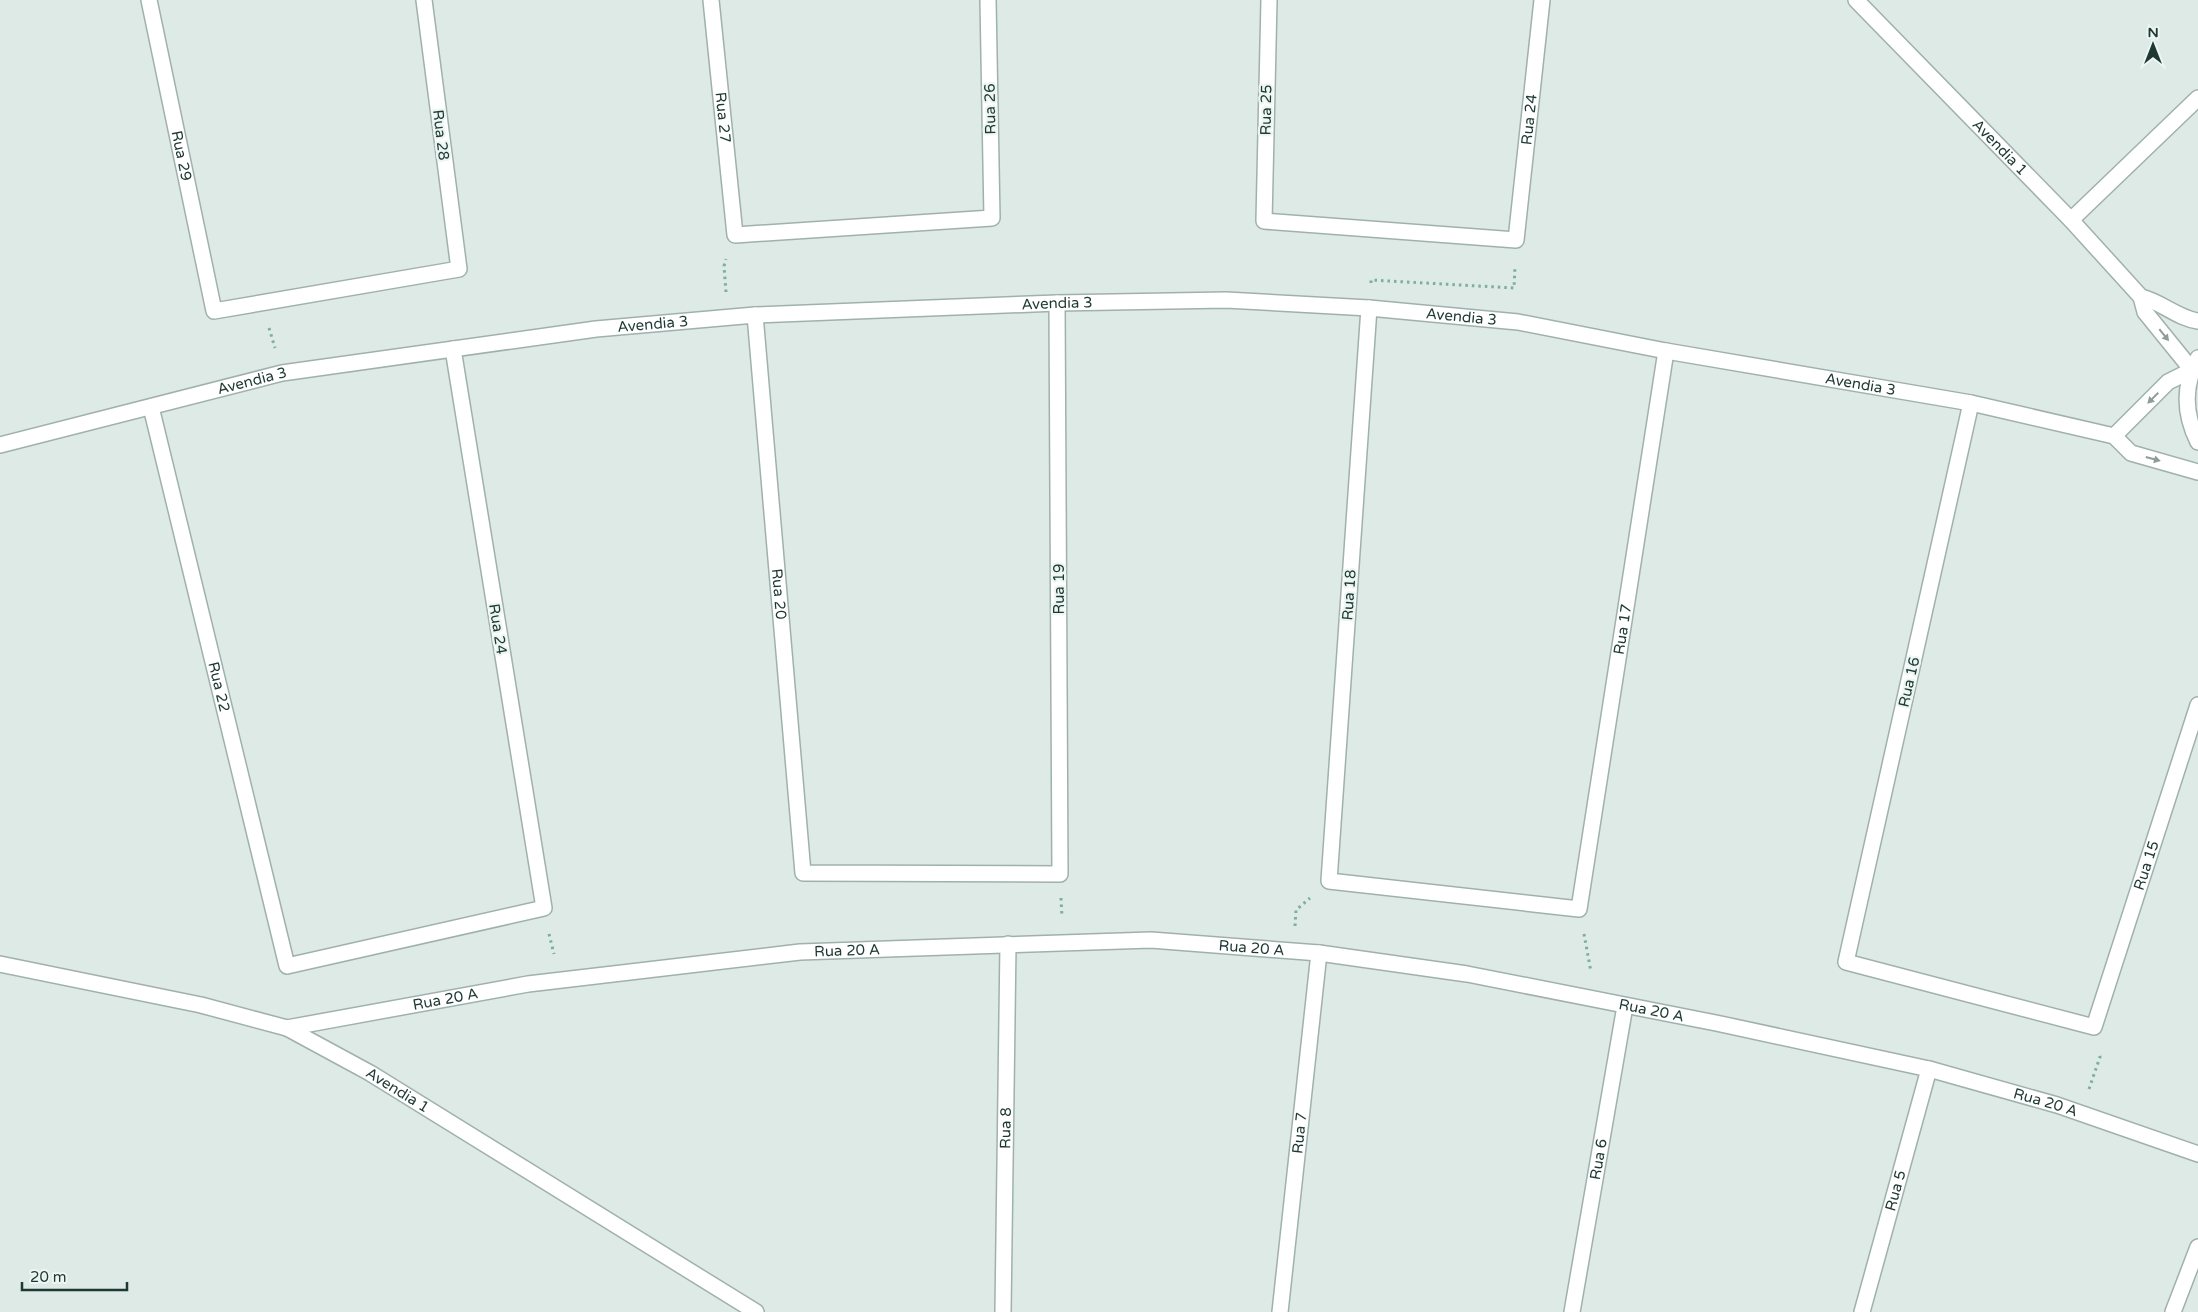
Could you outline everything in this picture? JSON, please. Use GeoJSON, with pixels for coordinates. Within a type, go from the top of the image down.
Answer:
{"type":"FeatureCollection","features":[{"type":"Feature","properties":{"kind":"street","name":"Rua 29"},"geometry":{"type":"LineString","coordinates":[[149,0],[214,311],[261,303]]}},
{"type":"Feature","properties":{"kind":"street","name":"Rua 28"},"geometry":{"type":"LineString","coordinates":[[261,303],[459,269],[424,0]]}},
{"type":"Feature","properties":{"kind":"street","name":"Rua 27"},"geometry":{"type":"LineString","coordinates":[[711,0],[735,235]]}},
{"type":"Feature","properties":{"kind":"street","name":"Rua 26"},"geometry":{"type":"LineString","coordinates":[[735,235],[992,218],[988,0]]}},
{"type":"Feature","properties":{"kind":"street","name":"Rua 25"},"geometry":{"type":"LineString","coordinates":[[1269,0],[1264,221],[1516,240]]}},
{"type":"Feature","properties":{"kind":"street","name":"Rua 24"},"geometry":{"type":"LineString","coordinates":[[1516,240],[1542,0]]}},
{"type":"Feature","properties":{"kind":"street","name":"Avendia 1"},"geometry":{"type":"LineString","coordinates":[[1856,0],[2071,220],[2141,298],[2145,312],[2195,364]]}},
{"type":"Feature","properties":{"kind":"street"},"geometry":{"type":"LineString","coordinates":[[2071,220],[2198,98]]}},
{"type":"Feature","properties":{"kind":"street","name":"Avendia 1"},"geometry":{"type":"LineString","coordinates":[[2141,298],[2155,300],[2176,314],[2198,321]]}},
{"type":"Feature","properties":{"kind":"street","name":"Avendia 3"},"geometry":{"type":"LineString","coordinates":[[0,444],[282,373],[596,329],[755,315],[1057,303],[1226,300],[1369,308],[1518,322],[1666,351],[1971,403],[2114,436]]}},
{"type":"Feature","properties":{"kind":"street","name":"Rua 19"},"geometry":{"type":"LineString","coordinates":[[1057,303],[1060,874]]}},
{"type":"Feature","properties":{"kind":"street","name":"Rua 18"},"geometry":{"type":"LineString","coordinates":[[1329,881],[1369,308]]}},
{"type":"Feature","properties":{"kind":"street","name":"Rua 20"},"geometry":{"type":"LineString","coordinates":[[755,315],[803,873],[1060,874]]}},
{"type":"Feature","properties":{"kind":"street","name":"Rua 24"},"geometry":{"type":"LineString","coordinates":[[453,349],[544,908]]}},
{"type":"Feature","properties":{"kind":"street","name":"Rua 17"},"geometry":{"type":"LineString","coordinates":[[1579,909],[1666,351]]}},
{"type":"Feature","properties":{"kind":"street"},"geometry":{"type":"LineString","coordinates":[[2195,364],[2168,382],[2114,436],[2131,453],[2198,472]]}},
{"type":"Feature","properties":{"kind":"street"},"geometry":{"type":"LineString","coordinates":[[2195,364],[2187,389],[2187,409],[2191,429],[2198,442]]}},
{"type":"Feature","properties":{"kind":"street","name":"Rua 16"},"geometry":{"type":"LineString","coordinates":[[1971,403],[1846,962],[2094,1027]]}},
{"type":"Feature","properties":{"kind":"street","name":"Rua 22"},"geometry":{"type":"LineString","coordinates":[[151,407],[287,966],[544,908]]}},
{"type":"Feature","properties":{"kind":"street","name":"Rua 15"},"geometry":{"type":"LineString","coordinates":[[2094,1027],[2198,704]]}},
{"type":"Feature","properties":{"kind":"street"},"geometry":{"type":"LineString","coordinates":[[1329,881],[1579,909]]}},
{"type":"Feature","properties":{"kind":"street","name":"Rua 20 A"},"geometry":{"type":"LineString","coordinates":[[287,1028],[528,984],[800,952],[1151,940],[1319,953],[1467,974],[1716,1023],[1929,1069],[2082,1114],[2198,1154]]}},
{"type":"Feature","properties":{"kind":"street","name":"Rua 8"},"geometry":{"type":"LineString","coordinates":[[1003,1312],[1008,944]]}},
{"type":"Feature","properties":{"kind":"street","name":"Rua 7"},"geometry":{"type":"LineString","coordinates":[[1280,1312],[1319,953]]}},
{"type":"Feature","properties":{"kind":"street","name":"Avendia 1"},"geometry":{"type":"LineString","coordinates":[[0,964],[201,1005],[287,1028],[370,1073],[756,1312]]}},
{"type":"Feature","properties":{"kind":"street","name":"Rua 6"},"geometry":{"type":"LineString","coordinates":[[1572,1312],[1624,1006]]}},
{"type":"Feature","properties":{"kind":"street","name":"Rua 5"},"geometry":{"type":"LineString","coordinates":[[1862,1312],[1929,1069]]}},
{"type":"Feature","properties":{"kind":"street"},"geometry":{"type":"LineString","coordinates":[[2173,1312],[2198,1247]]}},
{"type":"Feature","properties":{"kind":"path"},"geometry":{"type":"LineString","coordinates":[[728,318],[724,266],[735,235]]}},
{"type":"Feature","properties":{"kind":"path"},"geometry":{"type":"LineString","coordinates":[[1369,308],[1371,280],[1514,288],[1516,240]]}},
{"type":"Feature","properties":{"kind":"path"},"geometry":{"type":"LineString","coordinates":[[261,303],[282,373]]}},
{"type":"Feature","properties":{"kind":"path"},"geometry":{"type":"LineString","coordinates":[[1060,874],[1063,943]]}},
{"type":"Feature","properties":{"kind":"path"},"geometry":{"type":"LineString","coordinates":[[1292,951],[1296,910],[1329,881]]}},
{"type":"Feature","properties":{"kind":"path"},"geometry":{"type":"LineString","coordinates":[[544,908],[559,981]]}},
{"type":"Feature","properties":{"kind":"path"},"geometry":{"type":"LineString","coordinates":[[1579,909],[1591,972],[1588,999]]}},
{"type":"Feature","properties":{"kind":"path"},"geometry":{"type":"LineString","coordinates":[[2082,1114],[2100,1057],[2094,1027]]}}]}
